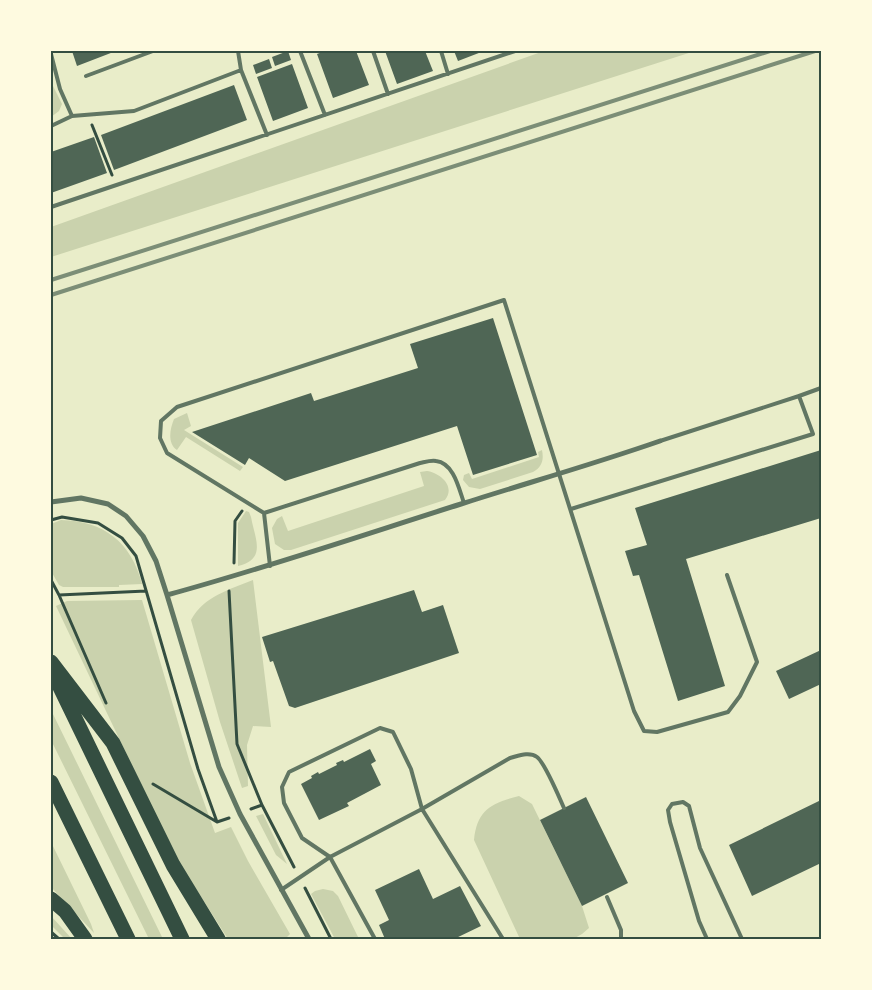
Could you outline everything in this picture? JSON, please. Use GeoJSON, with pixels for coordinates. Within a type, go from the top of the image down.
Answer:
{"type":"FeatureCollection","features":[{"type":"Feature","properties":{"kind":"highway"},"geometry":{"type":"LineString","coordinates":[[51,662],[113,743],[174,865],[218,939]]}},
{"type":"Feature","properties":{"kind":"highway"},"geometry":{"type":"LineString","coordinates":[[51,668],[182,939]]}},
{"type":"Feature","properties":{"kind":"highway"},"geometry":{"type":"LineString","coordinates":[[51,782],[128,939]]}},
{"type":"Feature","properties":{"kind":"highway"},"geometry":{"type":"LineString","coordinates":[[51,900],[65,911],[85,939]]}},
{"type":"Feature","properties":{"kind":"street"},"geometry":{"type":"LineString","coordinates":[[167,595],[270,566],[660,441]]}},
{"type":"Feature","properties":{"kind":"street"},"geometry":{"type":"LineString","coordinates":[[51,502],[72,498],[88,499],[108,504],[135,524],[149,547],[167,595],[219,767],[240,814],[309,939]]}},
{"type":"Feature","properties":{"kind":"lane"},"geometry":{"type":"LineString","coordinates":[[86,76],[154,51]]}},
{"type":"Feature","properties":{"kind":"lane"},"geometry":{"type":"LineString","coordinates":[[238,51],[241,70],[266,135]]}},
{"type":"Feature","properties":{"kind":"lane"},"geometry":{"type":"LineString","coordinates":[[300,51],[325,115]]}},
{"type":"Feature","properties":{"kind":"lane"},"geometry":{"type":"LineString","coordinates":[[373,51],[388,94]]}},
{"type":"Feature","properties":{"kind":"lane"},"geometry":{"type":"LineString","coordinates":[[441,51],[448,74]]}},
{"type":"Feature","properties":{"kind":"lane"},"geometry":{"type":"LineString","coordinates":[[51,207],[448,74],[508,52],[516,51]]}},
{"type":"Feature","properties":{"kind":"lane"},"geometry":{"type":"LineString","coordinates":[[51,54],[60,89],[72,116]]}},
{"type":"Feature","properties":{"kind":"lane"},"geometry":{"type":"LineString","coordinates":[[51,126],[72,116],[134,111],[241,70]]}},
{"type":"Feature","properties":{"kind":"lane"},"geometry":{"type":"LineString","coordinates":[[264,513],[167,453],[160,438],[161,420],[177,407],[504,300],[634,711],[644,731],[657,732],[728,712],[740,696],[757,662],[727,575]]}},
{"type":"Feature","properties":{"kind":"lane"},"geometry":{"type":"LineString","coordinates":[[660,441],[821,388]]}},
{"type":"Feature","properties":{"kind":"lane"},"geometry":{"type":"LineString","coordinates":[[571,509],[813,434],[800,396]]}},
{"type":"Feature","properties":{"kind":"lane"},"geometry":{"type":"LineString","coordinates":[[264,513],[420,463],[437,461],[448,467],[458,484],[464,503]]}},
{"type":"Feature","properties":{"kind":"lane"},"geometry":{"type":"LineString","coordinates":[[264,513],[270,566]]}},
{"type":"Feature","properties":{"kind":"lane"},"geometry":{"type":"LineString","coordinates":[[374,939],[330,857],[302,838],[284,804],[282,788],[288,772],[380,728],[393,732],[411,768],[422,809],[503,939]]}},
{"type":"Feature","properties":{"kind":"lane"},"geometry":{"type":"LineString","coordinates":[[281,890],[330,857],[422,809],[510,758],[525,754],[537,757],[564,808]]}},
{"type":"Feature","properties":{"kind":"lane"},"geometry":{"type":"LineString","coordinates":[[707,939],[699,921],[670,822],[668,810],[672,804],[682,802],[689,806],[700,848],[742,939]]}},
{"type":"Feature","properties":{"kind":"lane"},"geometry":{"type":"LineString","coordinates":[[607,897],[622,930],[621,939]]}},
{"type":"Feature","properties":{"kind":"path"},"geometry":{"type":"LineString","coordinates":[[88,114],[116,185]]}},
{"type":"Feature","properties":{"kind":"path"},"geometry":{"type":"LineString","coordinates":[[247,502],[235,521],[234,566],[229,588],[237,744],[262,805]]}},
{"type":"Feature","properties":{"kind":"path"},"geometry":{"type":"LineString","coordinates":[[51,580],[110,712]]}},
{"type":"Feature","properties":{"kind":"path"},"geometry":{"type":"LineString","coordinates":[[58,595],[146,591]]}},
{"type":"Feature","properties":{"kind":"path"},"geometry":{"type":"LineString","coordinates":[[149,782],[218,822]]}},
{"type":"Feature","properties":{"kind":"path"},"geometry":{"type":"LineString","coordinates":[[51,932],[59,939]]}},
{"type":"Feature","properties":{"kind":"green space"},"geometry":{"type":"Polygon","coordinates":[[[544,51],[695,51],[51,257],[51,227],[544,51]]]}},
{"type":"Feature","properties":{"kind":"green space"},"geometry":{"type":"Polygon","coordinates":[[[51,82],[62,104],[59,111],[51,117],[51,82]]]}},
{"type":"Feature","properties":{"kind":"green space"},"geometry":{"type":"Polygon","coordinates":[[[187,413],[191,426],[184,430],[243,467],[240,471],[186,437],[177,450],[174,447],[170,436],[174,419],[187,413]]]}},
{"type":"Feature","properties":{"kind":"green space"},"geometry":{"type":"Polygon","coordinates":[[[542,450],[542,463],[533,472],[480,489],[469,487],[463,480],[464,475],[469,473],[472,479],[539,457],[538,452],[542,450]]]}},
{"type":"Feature","properties":{"kind":"green space"},"geometry":{"type":"Polygon","coordinates":[[[427,471],[437,474],[448,485],[448,495],[445,500],[291,550],[284,550],[275,544],[272,528],[277,519],[282,516],[288,531],[424,486],[420,472],[427,471]]]}},
{"type":"Feature","properties":{"kind":"green space"},"geometry":{"type":"Polygon","coordinates":[[[246,511],[249,512],[251,517],[257,547],[253,558],[247,563],[238,566],[238,523],[246,511]]]}},
{"type":"Feature","properties":{"kind":"green space"},"geometry":{"type":"Polygon","coordinates":[[[61,520],[76,521],[90,525],[114,537],[131,556],[142,584],[119,585],[119,587],[63,587],[59,585],[51,571],[51,524],[61,520]]]}},
{"type":"Feature","properties":{"kind":"green space"},"geometry":{"type":"Polygon","coordinates":[[[253,580],[271,727],[253,726],[247,745],[248,786],[242,788],[220,722],[191,620],[196,612],[210,599],[253,580]]]}},
{"type":"Feature","properties":{"kind":"green space"},"geometry":{"type":"Polygon","coordinates":[[[142,600],[190,763],[215,833],[231,827],[248,861],[290,934],[285,939],[228,939],[175,856],[56,606],[67,601],[142,600]]]}},
{"type":"Feature","properties":{"kind":"green space"},"geometry":{"type":"Polygon","coordinates":[[[51,710],[163,939],[149,939],[51,740],[51,710]]]}},
{"type":"Feature","properties":{"kind":"green space"},"geometry":{"type":"Polygon","coordinates":[[[519,796],[532,804],[582,906],[589,928],[573,939],[520,939],[474,840],[478,821],[487,809],[519,796]]]}},
{"type":"Feature","properties":{"kind":"green space"},"geometry":{"type":"Polygon","coordinates":[[[263,814],[287,864],[276,855],[256,816],[263,814]]]}},
{"type":"Feature","properties":{"kind":"green space"},"geometry":{"type":"Polygon","coordinates":[[[51,842],[91,924],[94,933],[51,887],[51,842]]]}},
{"type":"Feature","properties":{"kind":"green space"},"geometry":{"type":"Polygon","coordinates":[[[323,889],[333,891],[338,896],[359,939],[335,939],[311,894],[323,889]]]}},
{"type":"Feature","properties":{"kind":"green space"},"geometry":{"type":"Polygon","coordinates":[[[51,916],[72,939],[65,939],[51,925],[51,916]]]}},
{"type":"Feature","properties":{"kind":"building"},"geometry":{"type":"Polygon","coordinates":[[[72,51],[116,51],[77,66],[72,51]]]}},
{"type":"Feature","properties":{"kind":"building"},"geometry":{"type":"Polygon","coordinates":[[[288,51],[291,60],[275,66],[272,57],[288,51]]]}},
{"type":"Feature","properties":{"kind":"building"},"geometry":{"type":"Polygon","coordinates":[[[325,51],[356,51],[369,85],[333,98],[317,54],[325,51]]]}},
{"type":"Feature","properties":{"kind":"building"},"geometry":{"type":"Polygon","coordinates":[[[385,51],[425,51],[433,71],[397,84],[385,51]]]}},
{"type":"Feature","properties":{"kind":"building"},"geometry":{"type":"Polygon","coordinates":[[[454,51],[484,51],[458,61],[454,51]]]}},
{"type":"Feature","properties":{"kind":"building"},"geometry":{"type":"Polygon","coordinates":[[[269,59],[272,68],[256,74],[253,65],[269,59]]]}},
{"type":"Feature","properties":{"kind":"building"},"geometry":{"type":"Polygon","coordinates":[[[292,64],[308,108],[273,121],[257,77],[292,64]]]}},
{"type":"Feature","properties":{"kind":"building"},"geometry":{"type":"Polygon","coordinates":[[[234,85],[247,120],[114,170],[101,135],[234,85]]]}},
{"type":"Feature","properties":{"kind":"building"},"geometry":{"type":"Polygon","coordinates":[[[94,137],[107,173],[51,193],[51,152],[94,137]]]}},
{"type":"Feature","properties":{"kind":"building"},"geometry":{"type":"Polygon","coordinates":[[[493,318],[537,455],[473,475],[457,426],[285,481],[249,458],[245,465],[192,432],[311,393],[314,401],[418,368],[410,344],[493,318]]]}},
{"type":"Feature","properties":{"kind":"building"},"geometry":{"type":"Polygon","coordinates":[[[821,450],[821,518],[686,559],[725,686],[678,701],[639,575],[633,576],[625,551],[647,545],[635,508],[821,450]]]}},
{"type":"Feature","properties":{"kind":"building"},"geometry":{"type":"Polygon","coordinates":[[[414,590],[422,612],[443,605],[459,653],[295,708],[289,706],[273,661],[270,662],[262,637],[414,590]]]}},
{"type":"Feature","properties":{"kind":"building"},"geometry":{"type":"Polygon","coordinates":[[[821,650],[821,684],[789,699],[776,671],[821,650]]]}},
{"type":"Feature","properties":{"kind":"building"},"geometry":{"type":"Polygon","coordinates":[[[370,749],[376,761],[371,764],[381,785],[347,803],[349,806],[319,820],[301,784],[318,772],[319,774],[337,765],[336,763],[343,760],[344,762],[370,749]]]}},
{"type":"Feature","properties":{"kind":"building"},"geometry":{"type":"Polygon","coordinates":[[[586,797],[628,883],[582,906],[540,820],[586,797]]]}},
{"type":"Feature","properties":{"kind":"building"},"geometry":{"type":"Polygon","coordinates":[[[821,800],[821,863],[752,896],[729,845],[821,800]]]}},
{"type":"Feature","properties":{"kind":"building"},"geometry":{"type":"Polygon","coordinates":[[[419,869],[433,899],[460,886],[481,926],[454,939],[385,939],[379,925],[389,920],[375,890],[419,869]]]}},
{"type":"Feature","properties":{"kind":"railway"},"geometry":{"type":"LineString","coordinates":[[51,280],[770,51]]}},
{"type":"Feature","properties":{"kind":"railway"},"geometry":{"type":"LineString","coordinates":[[51,295],[815,51]]}}]}
